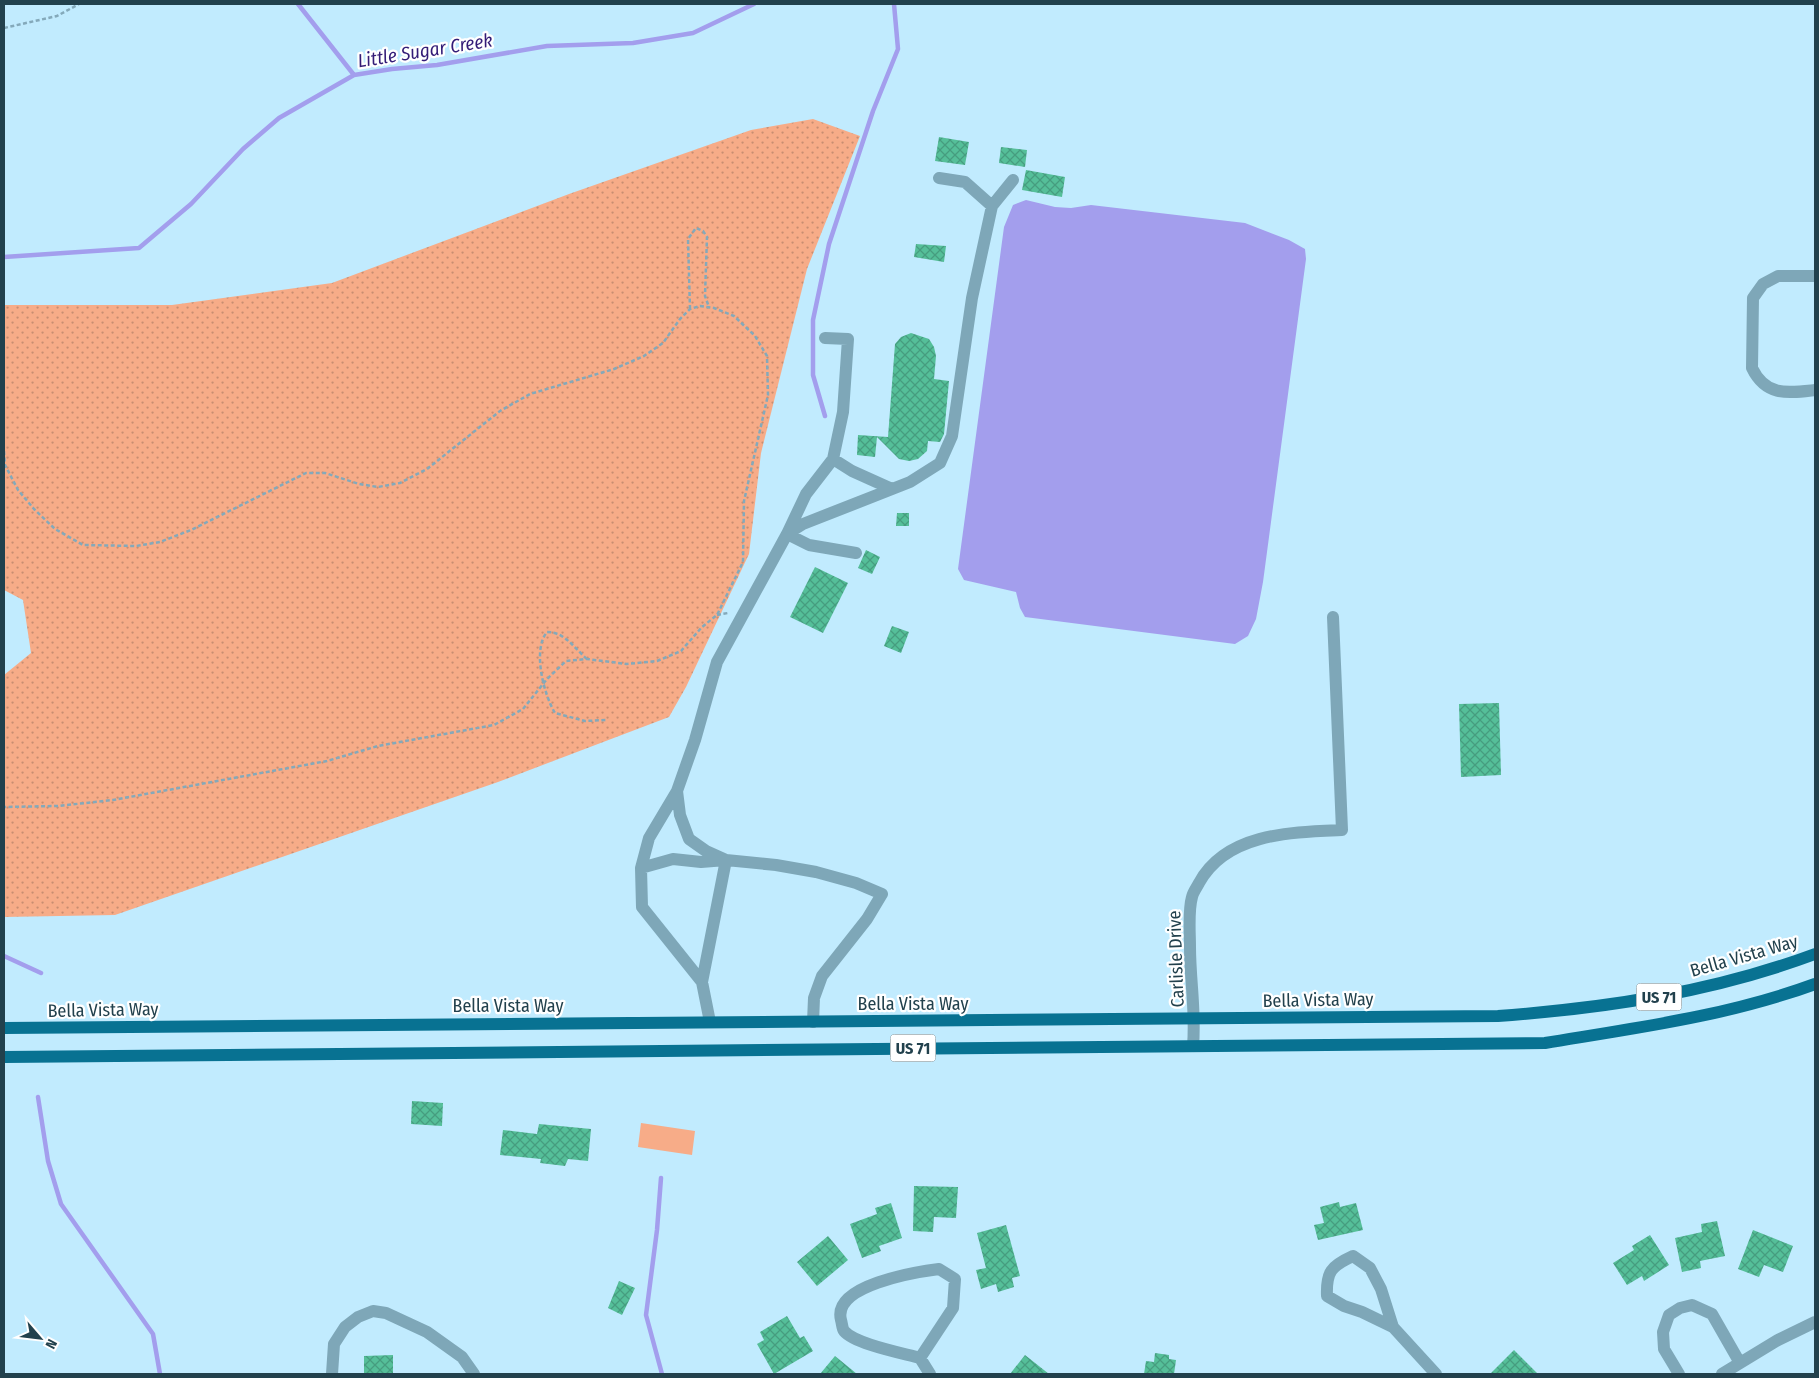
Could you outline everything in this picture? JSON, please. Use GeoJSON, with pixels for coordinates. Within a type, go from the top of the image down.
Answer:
{"type":"FeatureCollection","features":[{"type":"Feature","properties":{"kind":"main road","name":"Bella Vista Way"},"geometry":{"type":"LineString","coordinates":[[4,1028],[1498,1016],[1574,1010],[1672,995],[1775,969],[1815,954]]}},
{"type":"Feature","properties":{"kind":"main road","name":"US 71"},"geometry":{"type":"LineString","coordinates":[[4,1057],[1545,1042],[1680,1022],[1786,995],[1815,984]]}},
{"type":"Feature","properties":{"kind":"street"},"geometry":{"type":"LineString","coordinates":[[940,178],[965,182],[992,206]]}},
{"type":"Feature","properties":{"kind":"street"},"geometry":{"type":"LineString","coordinates":[[787,534],[803,524],[910,482],[940,463],[952,436],[972,298],[992,206],[1012,180]]}},
{"type":"Feature","properties":{"kind":"street"},"geometry":{"type":"LineString","coordinates":[[1815,276],[1778,276],[1763,284],[1753,298],[1752,368],[1758,379],[1780,392],[1815,390]]}},
{"type":"Feature","properties":{"kind":"street"},"geometry":{"type":"LineString","coordinates":[[702,982],[642,907],[641,868],[649,838],[677,791],[695,740],[717,662],[787,534],[806,494],[833,459],[843,412],[848,339],[825,338]]}},
{"type":"Feature","properties":{"kind":"street"},"geometry":{"type":"LineString","coordinates":[[833,459],[852,471],[892,489]]}},
{"type":"Feature","properties":{"kind":"street"},"geometry":{"type":"LineString","coordinates":[[787,534],[809,545],[856,553]]}},
{"type":"Feature","properties":{"kind":"street","name":"Carlisle Drive"},"geometry":{"type":"LineString","coordinates":[[1194,1046],[1196,1019],[1190,947],[1192,897],[1207,870],[1230,850],[1261,838],[1296,832],[1342,830],[1334,617]]}},
{"type":"Feature","properties":{"kind":"street"},"geometry":{"type":"LineString","coordinates":[[677,791],[680,815],[689,838],[706,851],[726,860]]}},
{"type":"Feature","properties":{"kind":"street"},"geometry":{"type":"LineString","coordinates":[[641,868],[673,859],[701,862],[726,860],[776,865],[816,872],[856,883],[882,894],[867,919],[822,976],[814,998],[813,1022]]}},
{"type":"Feature","properties":{"kind":"street"},"geometry":{"type":"LineString","coordinates":[[710,1022],[702,982],[726,860]]}},
{"type":"Feature","properties":{"kind":"street"},"geometry":{"type":"LineString","coordinates":[[1393,1328],[1381,1289],[1370,1268],[1353,1256],[1335,1264],[1326,1280],[1327,1296],[1344,1306],[1362,1312],[1393,1328],[1436,1374]]}},
{"type":"Feature","properties":{"kind":"street"},"geometry":{"type":"LineString","coordinates":[[920,1358],[953,1308],[955,1279],[948,1273],[939,1269],[902,1275],[875,1284],[851,1296],[844,1304],[840,1314],[843,1330],[853,1338],[920,1358],[930,1374]]}},
{"type":"Feature","properties":{"kind":"street"},"geometry":{"type":"LineString","coordinates":[[1679,1374],[1664,1349],[1663,1332],[1669,1315],[1680,1308],[1692,1305],[1712,1314],[1740,1362]]}},
{"type":"Feature","properties":{"kind":"street"},"geometry":{"type":"LineString","coordinates":[[332,1374],[334,1344],[345,1327],[358,1317],[372,1311],[386,1313],[427,1332],[462,1357],[474,1374]]}},
{"type":"Feature","properties":{"kind":"street"},"geometry":{"type":"LineString","coordinates":[[1722,1374],[1740,1362],[1815,1322]]}},
{"type":"Feature","properties":{"kind":"path"},"geometry":{"type":"LineString","coordinates":[[4,28],[57,16],[79,4]]}},
{"type":"Feature","properties":{"kind":"path"},"geometry":{"type":"LineString","coordinates":[[690,309],[688,239],[696,228],[703,231],[707,237],[705,296],[709,307]]}},
{"type":"Feature","properties":{"kind":"path"},"geometry":{"type":"LineString","coordinates":[[4,451],[5,465],[18,490],[55,529],[83,545],[136,546],[160,542],[191,530],[306,473],[325,473],[359,484],[378,487],[400,483],[427,469],[500,411],[530,394],[614,369],[644,356],[663,343],[690,309],[700,306],[709,307],[734,316],[755,336],[767,356],[768,395],[744,501],[743,562],[717,615],[702,627],[681,651],[657,661],[627,664],[587,659],[566,661],[543,684],[523,709],[494,725],[378,746],[327,761],[114,800],[58,806],[4,807]]}},
{"type":"Feature","properties":{"kind":"path"},"geometry":{"type":"LineString","coordinates":[[587,659],[563,636],[555,632],[547,632],[541,639],[543,684],[547,698],[556,713],[585,721],[607,720]]}},
{"type":"Feature","properties":{"kind":"shaded area"},"geometry":{"type":"Polygon","coordinates":[[[813,119],[860,136],[807,269],[761,453],[749,554],[686,687],[669,717],[498,782],[115,915],[4,917],[4,675],[31,653],[23,600],[4,590],[4,305],[172,305],[332,283],[569,194],[751,130],[813,119]]]}},
{"type":"Feature","properties":{"kind":"shaded area"},"geometry":{"type":"Polygon","coordinates":[[[1026,200],[1055,207],[1071,208],[1091,205],[1245,223],[1289,240],[1305,249],[1306,259],[1263,582],[1256,619],[1248,636],[1235,644],[1025,617],[1020,608],[1016,592],[964,580],[958,569],[1004,227],[1013,205],[1026,200]]]}},
{"type":"Feature","properties":{"kind":"shaded area"},"geometry":{"type":"Polygon","coordinates":[[[641,1123],[695,1131],[692,1155],[638,1147],[641,1123]]]}},
{"type":"Feature","properties":{"kind":"building"},"geometry":{"type":"Polygon","coordinates":[[[939,137],[969,142],[965,165],[935,161],[939,137]]]}},
{"type":"Feature","properties":{"kind":"building"},"geometry":{"type":"Polygon","coordinates":[[[1001,147],[1027,150],[1025,167],[999,163],[1001,147]]]}},
{"type":"Feature","properties":{"kind":"building"},"geometry":{"type":"Polygon","coordinates":[[[1026,170],[1065,177],[1062,197],[1022,190],[1026,170]]]}},
{"type":"Feature","properties":{"kind":"building"},"geometry":{"type":"Polygon","coordinates":[[[916,244],[946,246],[944,262],[914,257],[916,244]]]}},
{"type":"Feature","properties":{"kind":"building"},"geometry":{"type":"Polygon","coordinates":[[[911,333],[929,339],[934,347],[936,356],[934,379],[949,381],[944,434],[940,442],[928,441],[927,451],[918,459],[909,461],[899,459],[877,437],[875,457],[857,455],[858,435],[888,437],[895,344],[901,337],[911,333]]]}},
{"type":"Feature","properties":{"kind":"building"},"geometry":{"type":"Polygon","coordinates":[[[897,513],[909,513],[909,526],[896,526],[897,513]]]}},
{"type":"Feature","properties":{"kind":"building"},"geometry":{"type":"Polygon","coordinates":[[[866,550],[880,557],[872,574],[858,568],[866,550]]]}},
{"type":"Feature","properties":{"kind":"building"},"geometry":{"type":"Polygon","coordinates":[[[815,567],[848,583],[823,633],[790,617],[815,567]]]}},
{"type":"Feature","properties":{"kind":"building"},"geometry":{"type":"Polygon","coordinates":[[[892,626],[909,632],[901,653],[884,646],[892,626]]]}},
{"type":"Feature","properties":{"kind":"building"},"geometry":{"type":"Polygon","coordinates":[[[1499,703],[1501,775],[1461,777],[1459,704],[1499,703]]]}},
{"type":"Feature","properties":{"kind":"building"},"geometry":{"type":"Polygon","coordinates":[[[412,1101],[443,1103],[442,1126],[411,1124],[412,1101]]]}},
{"type":"Feature","properties":{"kind":"building"},"geometry":{"type":"Polygon","coordinates":[[[539,1124],[591,1129],[588,1161],[568,1159],[565,1166],[540,1163],[541,1159],[500,1155],[503,1130],[537,1134],[539,1124]]]}},
{"type":"Feature","properties":{"kind":"building"},"geometry":{"type":"Polygon","coordinates":[[[914,1186],[958,1187],[956,1218],[934,1217],[933,1232],[913,1231],[914,1186]]]}},
{"type":"Feature","properties":{"kind":"building"},"geometry":{"type":"Polygon","coordinates":[[[1339,1202],[1340,1207],[1356,1203],[1363,1230],[1318,1240],[1314,1225],[1324,1223],[1320,1207],[1339,1202]]]}},
{"type":"Feature","properties":{"kind":"building"},"geometry":{"type":"Polygon","coordinates":[[[891,1203],[902,1238],[879,1246],[881,1251],[862,1258],[850,1224],[877,1214],[875,1208],[891,1203]]]}},
{"type":"Feature","properties":{"kind":"building"},"geometry":{"type":"Polygon","coordinates":[[[1717,1221],[1725,1256],[1700,1261],[1701,1268],[1682,1272],[1675,1238],[1702,1232],[1701,1224],[1717,1221]]]}},
{"type":"Feature","properties":{"kind":"building"},"geometry":{"type":"Polygon","coordinates":[[[1006,1225],[1020,1276],[1012,1278],[1014,1287],[998,1292],[996,1284],[981,1289],[976,1270],[986,1268],[977,1233],[1006,1225]]]}},
{"type":"Feature","properties":{"kind":"building"},"geometry":{"type":"Polygon","coordinates":[[[1753,1230],[1793,1246],[1783,1272],[1764,1265],[1759,1277],[1738,1269],[1753,1230]]]}},
{"type":"Feature","properties":{"kind":"building"},"geometry":{"type":"Polygon","coordinates":[[[1650,1235],[1669,1265],[1644,1281],[1642,1276],[1627,1285],[1613,1263],[1634,1250],[1632,1246],[1650,1235]]]}},
{"type":"Feature","properties":{"kind":"building"},"geometry":{"type":"Polygon","coordinates":[[[828,1236],[848,1260],[817,1286],[797,1262],[828,1236]]]}},
{"type":"Feature","properties":{"kind":"building"},"geometry":{"type":"Polygon","coordinates":[[[619,1281],[635,1288],[622,1315],[608,1308],[619,1281]]]}},
{"type":"Feature","properties":{"kind":"building"},"geometry":{"type":"Polygon","coordinates":[[[787,1316],[800,1338],[804,1336],[813,1351],[774,1374],[757,1344],[764,1340],[760,1332],[787,1316]]]}},
{"type":"Feature","properties":{"kind":"building"},"geometry":{"type":"Polygon","coordinates":[[[1514,1350],[1538,1374],[1490,1374],[1514,1350]]]}},
{"type":"Feature","properties":{"kind":"building"},"geometry":{"type":"Polygon","coordinates":[[[1155,1353],[1169,1355],[1169,1359],[1176,1360],[1174,1374],[1144,1374],[1146,1361],[1154,1362],[1155,1353]]]}},
{"type":"Feature","properties":{"kind":"building"},"geometry":{"type":"Polygon","coordinates":[[[393,1355],[393,1374],[364,1374],[364,1356],[393,1355]]]}},
{"type":"Feature","properties":{"kind":"building"},"geometry":{"type":"Polygon","coordinates":[[[1025,1355],[1049,1374],[1010,1374],[1025,1355]]]}},
{"type":"Feature","properties":{"kind":"building"},"geometry":{"type":"Polygon","coordinates":[[[835,1356],[857,1374],[820,1374],[835,1356]]]}},
{"type":"Feature","properties":{"kind":"waterway"},"geometry":{"type":"LineString","coordinates":[[298,4],[354,75]]}},
{"type":"Feature","properties":{"kind":"waterway","name":"Little Sugar Creek"},"geometry":{"type":"LineString","coordinates":[[4,257],[139,248],[191,204],[243,149],[279,118],[354,75],[437,65],[547,46],[633,43],[693,33],[754,4]]}},
{"type":"Feature","properties":{"kind":"waterway"},"geometry":{"type":"LineString","coordinates":[[825,416],[813,375],[813,320],[829,244],[873,111],[898,49],[894,4]]}},
{"type":"Feature","properties":{"kind":"waterway"},"geometry":{"type":"LineString","coordinates":[[4,956],[41,973]]}},
{"type":"Feature","properties":{"kind":"waterway"},"geometry":{"type":"LineString","coordinates":[[38,1097],[48,1161],[61,1204],[153,1334],[160,1374]]}},
{"type":"Feature","properties":{"kind":"waterway"},"geometry":{"type":"LineString","coordinates":[[661,1178],[657,1230],[646,1315],[662,1374]]}}]}
